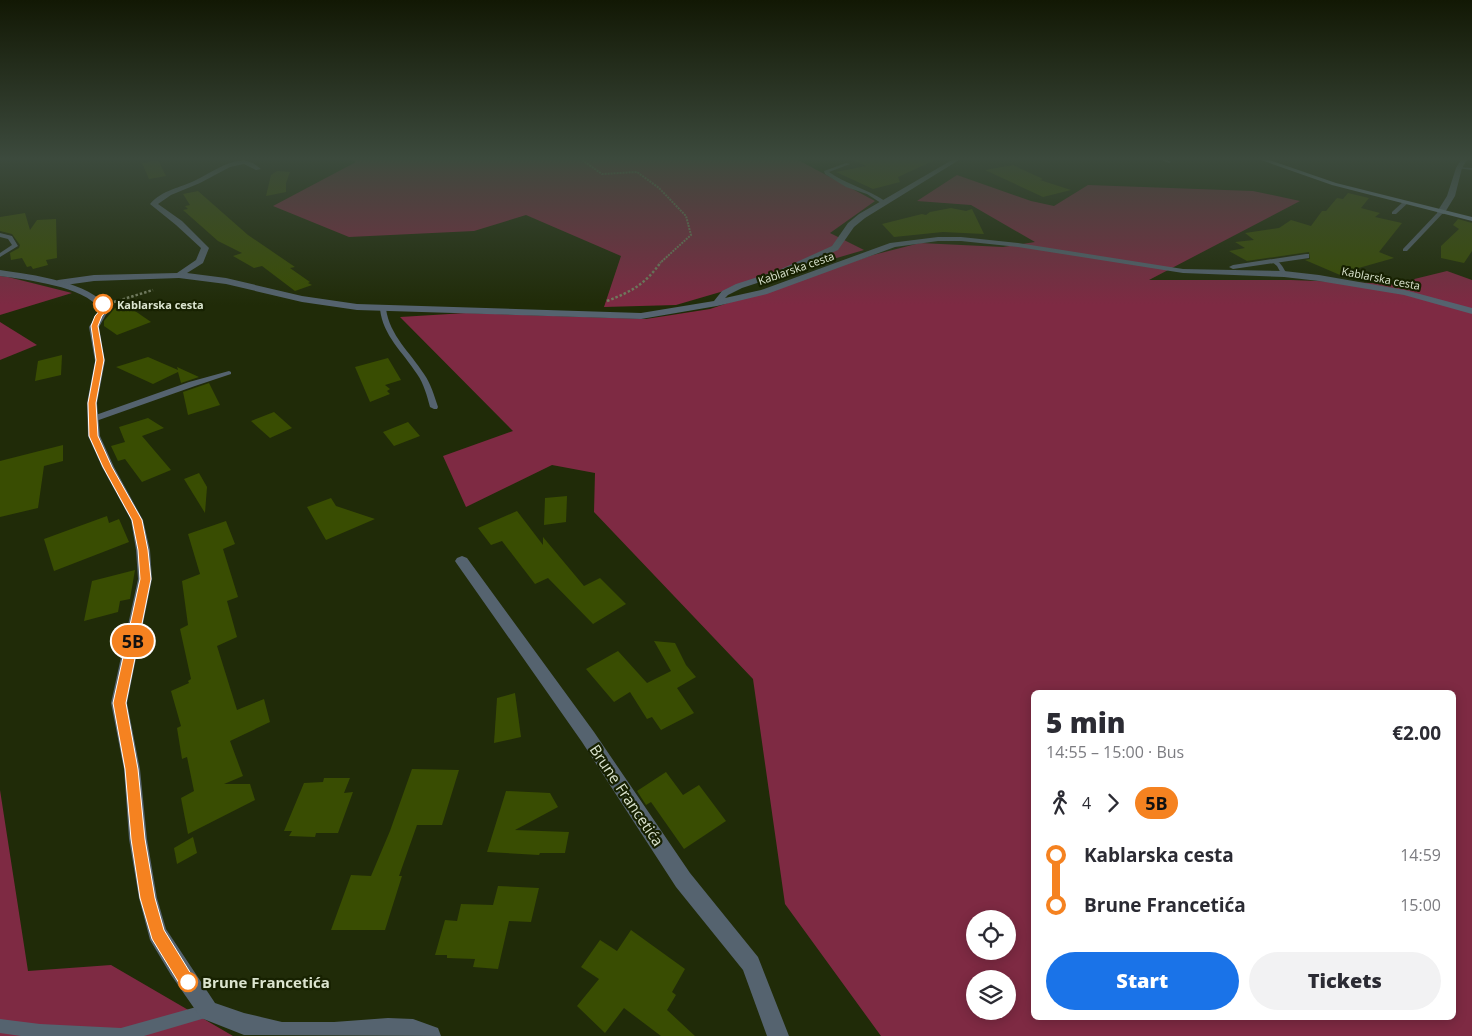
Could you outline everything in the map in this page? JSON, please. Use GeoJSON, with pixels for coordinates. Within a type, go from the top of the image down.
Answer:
{"type":"FeatureCollection","features":[{"type":"Feature","properties":{"kind":"main road"},"geometry":{"type":"LineString","coordinates":[[1428,208],[1472,219]]}},
{"type":"Feature","properties":{"kind":"street"},"geometry":{"type":"LineString","coordinates":[[160,208],[179,223],[205,248],[200,261],[179,275]]}},
{"type":"Feature","properties":{"kind":"street"},"geometry":{"type":"LineString","coordinates":[[717,303],[725,293],[740,286],[782,272],[835,248],[851,225],[874,208]]}},
{"type":"Feature","properties":{"kind":"street"},"geometry":{"type":"LineString","coordinates":[[1441,212],[1443,208]]}},
{"type":"Feature","properties":{"kind":"street","name":"Kablarska cesta"},"geometry":{"type":"LineString","coordinates":[[0,273],[58,283],[113,277],[179,275],[226,281],[324,303],[383,309],[641,316],[717,303],[772,289],[825,272],[893,245],[938,239],[986,241],[1183,272],[1284,274],[1372,286],[1472,311]]}},
{"type":"Feature","properties":{"kind":"street","name":"Kablarska cesta"},"geometry":{"type":"LineString","coordinates":[[1211,272],[1306,256]]}},
{"type":"Feature","properties":{"kind":"street"},"geometry":{"type":"LineString","coordinates":[[58,283],[95,299],[104,305],[105,309],[94,326],[100,360],[92,403],[94,436],[108,467],[137,520],[143,550],[145,579],[120,703],[132,769],[138,839],[148,898],[157,934],[208,1011],[244,1024],[282,1033],[334,1034],[388,1029],[413,1030],[430,1036]]}},
{"type":"Feature","properties":{"kind":"street","name":"Brune Francetića"},"geometry":{"type":"LineString","coordinates":[[462,561],[588,737],[683,880],[752,964],[778,1036]]}},
{"type":"Feature","properties":{"kind":"lane"},"geometry":{"type":"LineString","coordinates":[[1394,213],[1399,208]]}},
{"type":"Feature","properties":{"kind":"lane"},"geometry":{"type":"LineString","coordinates":[[1405,250],[1441,212]]}},
{"type":"Feature","properties":{"kind":"lane"},"geometry":{"type":"LineString","coordinates":[[0,235],[12,238],[15,246],[0,255]]}},
{"type":"Feature","properties":{"kind":"lane"},"geometry":{"type":"LineString","coordinates":[[1274,261],[1279,265],[1284,274]]}},
{"type":"Feature","properties":{"kind":"lane"},"geometry":{"type":"LineString","coordinates":[[383,309],[386,324],[406,356],[421,374],[434,406]]}},
{"type":"Feature","properties":{"kind":"lane"},"geometry":{"type":"LineString","coordinates":[[93,419],[229,373]]}},
{"type":"Feature","properties":{"kind":"lane"},"geometry":{"type":"LineString","coordinates":[[0,1026],[40,1031],[121,1035],[208,1011]]}},
{"type":"Feature","properties":{"kind":"path"},"geometry":{"type":"LineString","coordinates":[[587,315],[594,305],[629,293],[648,280],[663,259],[691,235],[686,216],[679,208]]}},
{"type":"Feature","properties":{"kind":"path"},"geometry":{"type":"LineString","coordinates":[[104,305],[160,288]]}},
{"type":"Feature","properties":{"kind":"shaded area"},"geometry":{"type":"Polygon","coordinates":[[[279,208],[865,208],[830,233],[864,250],[676,305],[604,307],[621,256],[526,215],[474,231],[349,237],[279,208]]]}},
{"type":"Feature","properties":{"kind":"shaded area"},"geometry":{"type":"Polygon","coordinates":[[[977,208],[1286,208],[1149,280],[1291,280],[1394,284],[1447,271],[1472,280],[1472,1036],[881,1036],[785,904],[753,679],[594,512],[595,473],[552,465],[466,507],[443,456],[513,431],[400,317],[466,313],[646,319],[710,309],[873,255],[920,243],[1003,247],[1035,242],[977,208]]]}},
{"type":"Feature","properties":{"kind":"shaded area"},"geometry":{"type":"Polygon","coordinates":[[[0,276],[8,277],[72,293],[0,315],[0,276]]]}},
{"type":"Feature","properties":{"kind":"shaded area"},"geometry":{"type":"Polygon","coordinates":[[[0,322],[37,345],[0,360],[0,322]]]}},
{"type":"Feature","properties":{"kind":"shaded area"},"geometry":{"type":"Polygon","coordinates":[[[0,790],[28,971],[111,965],[233,1036],[0,1036],[0,790]]]}},
{"type":"Feature","properties":{"kind":"building"},"geometry":{"type":"Polygon","coordinates":[[[218,208],[248,235],[295,267],[290,268],[312,285],[295,291],[262,266],[254,268],[233,256],[242,253],[218,241],[183,210],[218,208]]]}},
{"type":"Feature","properties":{"kind":"building"},"geometry":{"type":"Polygon","coordinates":[[[949,208],[966,211],[972,209],[984,234],[943,232],[894,237],[882,224],[922,214],[926,215],[930,212],[949,208]]]}},
{"type":"Feature","properties":{"kind":"building"},"geometry":{"type":"Polygon","coordinates":[[[1328,208],[1362,208],[1380,213],[1375,217],[1402,223],[1379,252],[1394,258],[1348,271],[1347,278],[1305,260],[1310,259],[1309,252],[1247,261],[1229,251],[1245,248],[1235,242],[1254,240],[1245,233],[1279,228],[1291,220],[1311,226],[1322,211],[1326,211],[1328,208]]]}},
{"type":"Feature","properties":{"kind":"building"},"geometry":{"type":"Polygon","coordinates":[[[25,213],[30,230],[37,220],[56,219],[57,258],[46,260],[48,265],[33,269],[31,266],[27,267],[22,258],[11,260],[10,253],[19,248],[20,245],[12,234],[0,231],[0,217],[25,213]]]}},
{"type":"Feature","properties":{"kind":"building"},"geometry":{"type":"Polygon","coordinates":[[[1458,219],[1472,223],[1472,251],[1464,263],[1441,258],[1441,246],[1459,229],[1453,225],[1458,219]]]}},
{"type":"Feature","properties":{"kind":"building"},"geometry":{"type":"Polygon","coordinates":[[[125,305],[151,322],[117,335],[104,326],[104,321],[115,308],[125,305]]]}},
{"type":"Feature","properties":{"kind":"building"},"geometry":{"type":"Polygon","coordinates":[[[62,355],[61,375],[35,381],[38,361],[62,355]]]}},
{"type":"Feature","properties":{"kind":"building"},"geometry":{"type":"Polygon","coordinates":[[[148,357],[199,377],[181,383],[178,372],[153,384],[116,367],[148,357]]]}},
{"type":"Feature","properties":{"kind":"building"},"geometry":{"type":"Polygon","coordinates":[[[388,358],[401,380],[385,385],[390,389],[387,391],[390,394],[370,402],[355,367],[388,358]]]}},
{"type":"Feature","properties":{"kind":"building"},"geometry":{"type":"Polygon","coordinates":[[[209,383],[220,405],[188,415],[183,392],[209,383]]]}},
{"type":"Feature","properties":{"kind":"building"},"geometry":{"type":"Polygon","coordinates":[[[274,412],[292,428],[270,438],[251,421],[274,412]]]}},
{"type":"Feature","properties":{"kind":"building"},"geometry":{"type":"Polygon","coordinates":[[[148,418],[164,428],[142,436],[171,470],[142,482],[125,459],[118,461],[111,446],[125,442],[119,427],[148,418]]]}},
{"type":"Feature","properties":{"kind":"building"},"geometry":{"type":"Polygon","coordinates":[[[408,422],[420,436],[394,446],[383,432],[408,422]]]}},
{"type":"Feature","properties":{"kind":"building"},"geometry":{"type":"Polygon","coordinates":[[[63,445],[63,461],[44,466],[38,508],[0,517],[0,461],[63,445]]]}},
{"type":"Feature","properties":{"kind":"building"},"geometry":{"type":"Polygon","coordinates":[[[199,473],[207,487],[205,513],[184,479],[199,473]]]}},
{"type":"Feature","properties":{"kind":"building"},"geometry":{"type":"Polygon","coordinates":[[[567,496],[566,522],[544,525],[545,498],[567,496]]]}},
{"type":"Feature","properties":{"kind":"building"},"geometry":{"type":"Polygon","coordinates":[[[331,498],[336,506],[375,519],[326,540],[307,507],[331,498]]]}},
{"type":"Feature","properties":{"kind":"building"},"geometry":{"type":"Polygon","coordinates":[[[517,511],[543,545],[543,537],[584,586],[600,578],[626,604],[593,624],[548,578],[535,584],[502,541],[491,545],[478,528],[517,511]]]}},
{"type":"Feature","properties":{"kind":"building"},"geometry":{"type":"Polygon","coordinates":[[[107,516],[109,523],[119,519],[129,542],[54,571],[44,539],[107,516]]]}},
{"type":"Feature","properties":{"kind":"building"},"geometry":{"type":"Polygon","coordinates":[[[226,521],[235,544],[223,549],[238,597],[227,601],[237,637],[217,646],[237,710],[264,699],[270,722],[230,741],[243,776],[224,784],[250,784],[255,800],[188,834],[181,798],[194,791],[187,757],[182,759],[177,728],[181,726],[171,691],[189,683],[188,681],[191,679],[180,629],[188,625],[182,581],[200,574],[188,534],[226,521]]]}},
{"type":"Feature","properties":{"kind":"building"},"geometry":{"type":"Polygon","coordinates":[[[135,570],[130,599],[120,601],[118,612],[84,621],[92,581],[135,570]]]}},
{"type":"Feature","properties":{"kind":"building"},"geometry":{"type":"Polygon","coordinates":[[[654,641],[675,643],[686,665],[696,677],[677,688],[694,713],[661,730],[652,717],[647,719],[630,692],[614,702],[586,669],[618,651],[647,683],[671,671],[654,641]]]}},
{"type":"Feature","properties":{"kind":"building"},"geometry":{"type":"Polygon","coordinates":[[[515,693],[521,737],[494,743],[497,698],[515,693]]]}},
{"type":"Feature","properties":{"kind":"building"},"geometry":{"type":"Polygon","coordinates":[[[412,769],[459,770],[442,825],[417,825],[399,876],[402,876],[385,930],[331,930],[351,875],[371,876],[390,831],[412,769]]]}},
{"type":"Feature","properties":{"kind":"building"},"geometry":{"type":"Polygon","coordinates":[[[666,772],[683,795],[699,785],[726,821],[684,849],[651,802],[646,805],[637,791],[666,772]]]}},
{"type":"Feature","properties":{"kind":"building"},"geometry":{"type":"Polygon","coordinates":[[[324,778],[350,778],[344,793],[353,792],[338,833],[316,833],[315,837],[289,836],[292,831],[284,831],[304,783],[323,782],[324,778]]]}},
{"type":"Feature","properties":{"kind":"building"},"geometry":{"type":"Polygon","coordinates":[[[506,791],[550,793],[558,807],[515,830],[569,832],[565,853],[540,853],[539,855],[487,852],[506,791]]]}},
{"type":"Feature","properties":{"kind":"building"},"geometry":{"type":"Polygon","coordinates":[[[193,837],[197,853],[177,864],[174,848],[193,837]]]}},
{"type":"Feature","properties":{"kind":"building"},"geometry":{"type":"Polygon","coordinates":[[[498,886],[539,888],[531,922],[509,921],[498,969],[473,967],[475,959],[447,958],[447,955],[435,955],[445,920],[457,921],[461,904],[493,905],[498,886]]]}},
{"type":"Feature","properties":{"kind":"building"},"geometry":{"type":"Polygon","coordinates":[[[631,930],[685,969],[672,992],[676,995],[667,1010],[695,1036],[661,1036],[624,1008],[605,1033],[577,1006],[599,979],[581,967],[600,940],[617,951],[631,930]]]}},
{"type":"Feature","properties":{"kind":"bus line","name":"5B"},"geometry":{"type":"LineString","coordinates":[[103,304],[105,309],[94,326],[100,350],[92,403],[94,436],[108,467],[137,520],[143,550],[145,579],[120,703],[132,769],[138,839],[148,898],[157,934],[188,982]]}},
{"type":"Feature","properties":{"kind":"place","name":"Kablarska cesta"},"geometry":{"type":"Point","coordinates":[103,304]}},
{"type":"Feature","properties":{"kind":"place","name":"Brune Francetića"},"geometry":{"type":"Point","coordinates":[188,982]}}]}
